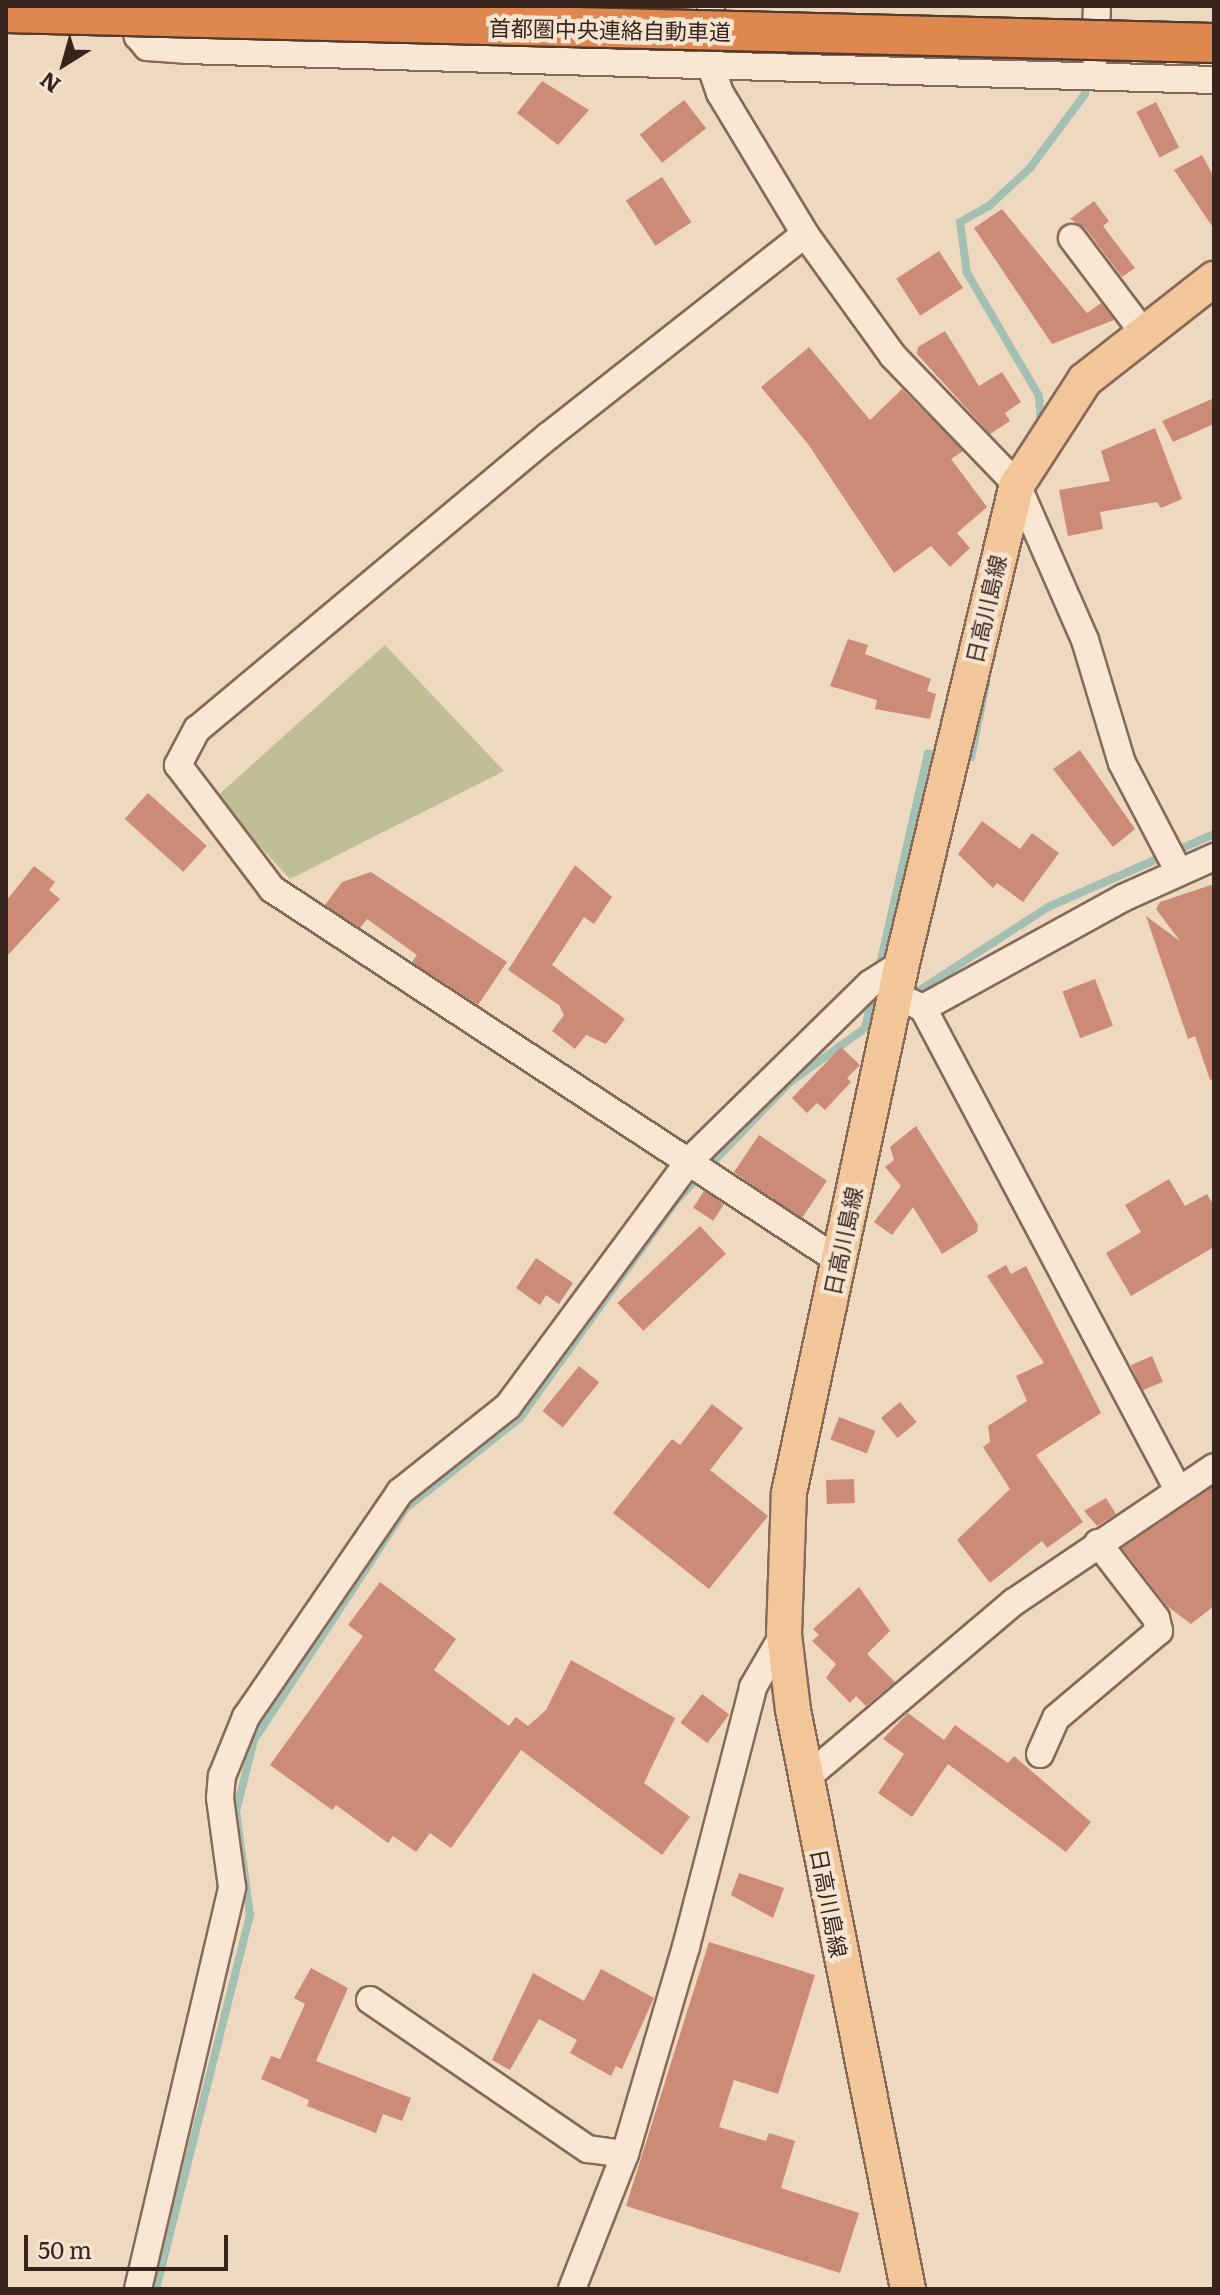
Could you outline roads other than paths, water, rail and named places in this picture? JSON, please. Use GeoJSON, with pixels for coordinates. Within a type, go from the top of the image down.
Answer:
{"type":"FeatureCollection","features":[{"type":"Feature","properties":{"kind":"highway","name":"首都圏中央連絡自動車道"},"geometry":{"type":"LineString","coordinates":[[6,13],[1214,43]]}},
{"type":"Feature","properties":{"kind":"main road","name":"日高川島線"},"geometry":{"type":"LineString","coordinates":[[908,2289],[805,1779],[784,1634],[789,1493],[838,1260],[907,989],[1017,485],[1085,380],[1142,331],[1214,279]]}},
{"type":"Feature","properties":{"kind":"street"},"geometry":{"type":"LineString","coordinates":[[153,6],[138,36],[147,47],[1214,80]]}},
{"type":"Feature","properties":{"kind":"street"},"geometry":{"type":"LineString","coordinates":[[711,6],[710,64],[720,93],[805,234],[893,356],[1017,485],[1085,640],[1122,763],[1179,872]]}},
{"type":"Feature","properties":{"kind":"street"},"geometry":{"type":"LineString","coordinates":[[1094,75],[1097,6]]}},
{"type":"Feature","properties":{"kind":"street"},"geometry":{"type":"LineString","coordinates":[[805,234],[548,436],[197,729],[178,765],[272,889],[690,1160],[838,1260]]}},
{"type":"Feature","properties":{"kind":"street"},"geometry":{"type":"LineString","coordinates":[[1072,238],[1142,331]]}},
{"type":"Feature","properties":{"kind":"street"},"geometry":{"type":"LineString","coordinates":[[138,2289],[232,1887],[220,1798],[222,1776],[246,1717],[376,1520],[400,1492],[508,1406],[690,1160],[870,984],[907,989],[1214,857]]}},
{"type":"Feature","properties":{"kind":"street"},"geometry":{"type":"LineString","coordinates":[[907,989],[1177,1488]]}},
{"type":"Feature","properties":{"kind":"street"},"geometry":{"type":"LineString","coordinates":[[805,1779],[1014,1602],[1177,1488],[1214,1467]]}},
{"type":"Feature","properties":{"kind":"street"},"geometry":{"type":"LineString","coordinates":[[1040,1754],[1056,1718],[1159,1631],[1156,1618],[1098,1543]]}},
{"type":"Feature","properties":{"kind":"street"},"geometry":{"type":"LineString","coordinates":[[572,2289],[625,2154],[753,1687],[784,1634]]}},
{"type":"Feature","properties":{"kind":"street"},"geometry":{"type":"LineString","coordinates":[[370,2000],[588,2149],[625,2154]]}},
{"type":"Feature","properties":{"kind":"waterway"},"geometry":{"type":"LineString","coordinates":[[1041,425],[1039,396],[967,273],[960,222],[989,206],[1030,168],[1085,94],[1086,81]]}},
{"type":"Feature","properties":{"kind":"waterway"},"geometry":{"type":"LineString","coordinates":[[959,756],[971,757],[986,684]]}},
{"type":"Feature","properties":{"kind":"waterway"},"geometry":{"type":"LineString","coordinates":[[879,969],[928,754],[946,755]]}},
{"type":"Feature","properties":{"kind":"waterway"},"geometry":{"type":"LineString","coordinates":[[909,997],[1048,907],[1214,834]]}},
{"type":"Feature","properties":{"kind":"waterway"},"geometry":{"type":"LineString","coordinates":[[865,1028],[874,990]]}},
{"type":"Feature","properties":{"kind":"waterway"},"geometry":{"type":"LineString","coordinates":[[156,2289],[250,1915],[236,1812],[254,1740],[406,1508],[520,1418],[676,1201],[790,1082],[878,1019]]}}]}
